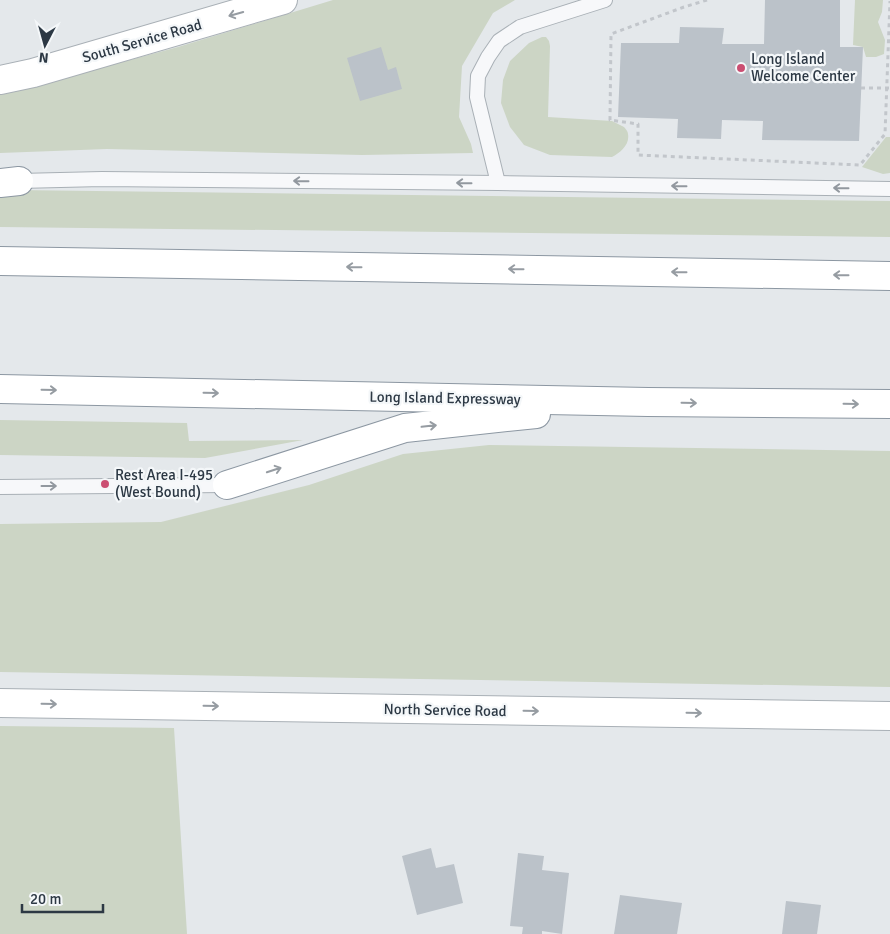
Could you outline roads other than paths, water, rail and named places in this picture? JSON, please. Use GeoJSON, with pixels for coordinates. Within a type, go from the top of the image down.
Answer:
{"type":"FeatureCollection","features":[{"type":"Feature","properties":{"kind":"main road","name":"South Service Road"},"geometry":{"type":"LineString","coordinates":[[0,80],[33,73],[283,0]]}},
{"type":"Feature","properties":{"kind":"main road"},"geometry":{"type":"LineString","coordinates":[[0,261],[890,276]]}},
{"type":"Feature","properties":{"kind":"main road","name":"Long Island Expressway"},"geometry":{"type":"LineString","coordinates":[[0,389],[648,402],[890,404]]}},
{"type":"Feature","properties":{"kind":"main road"},"geometry":{"type":"LineString","coordinates":[[227,485],[405,428],[648,402]]}},
{"type":"Feature","properties":{"kind":"main road","name":"North Service Road"},"geometry":{"type":"LineString","coordinates":[[0,703],[890,716]]}},
{"type":"Feature","properties":{"kind":"lane"},"geometry":{"type":"LineString","coordinates":[[498,183],[477,97],[478,76],[488,57],[499,41],[520,27],[605,0]]}},
{"type":"Feature","properties":{"kind":"lane"},"geometry":{"type":"LineString","coordinates":[[9,182],[112,179],[890,189]]}},
{"type":"Feature","properties":{"kind":"lane"},"geometry":{"type":"LineString","coordinates":[[0,487],[227,485]]}},
{"type":"Feature","properties":{"kind":"place","name":"Long Island Welcome Center"},"geometry":{"type":"Point","coordinates":[741,68]}},
{"type":"Feature","properties":{"kind":"place","name":"Rest Area I-495 (West Bound)"},"geometry":{"type":"Point","coordinates":[105,484]}}]}
